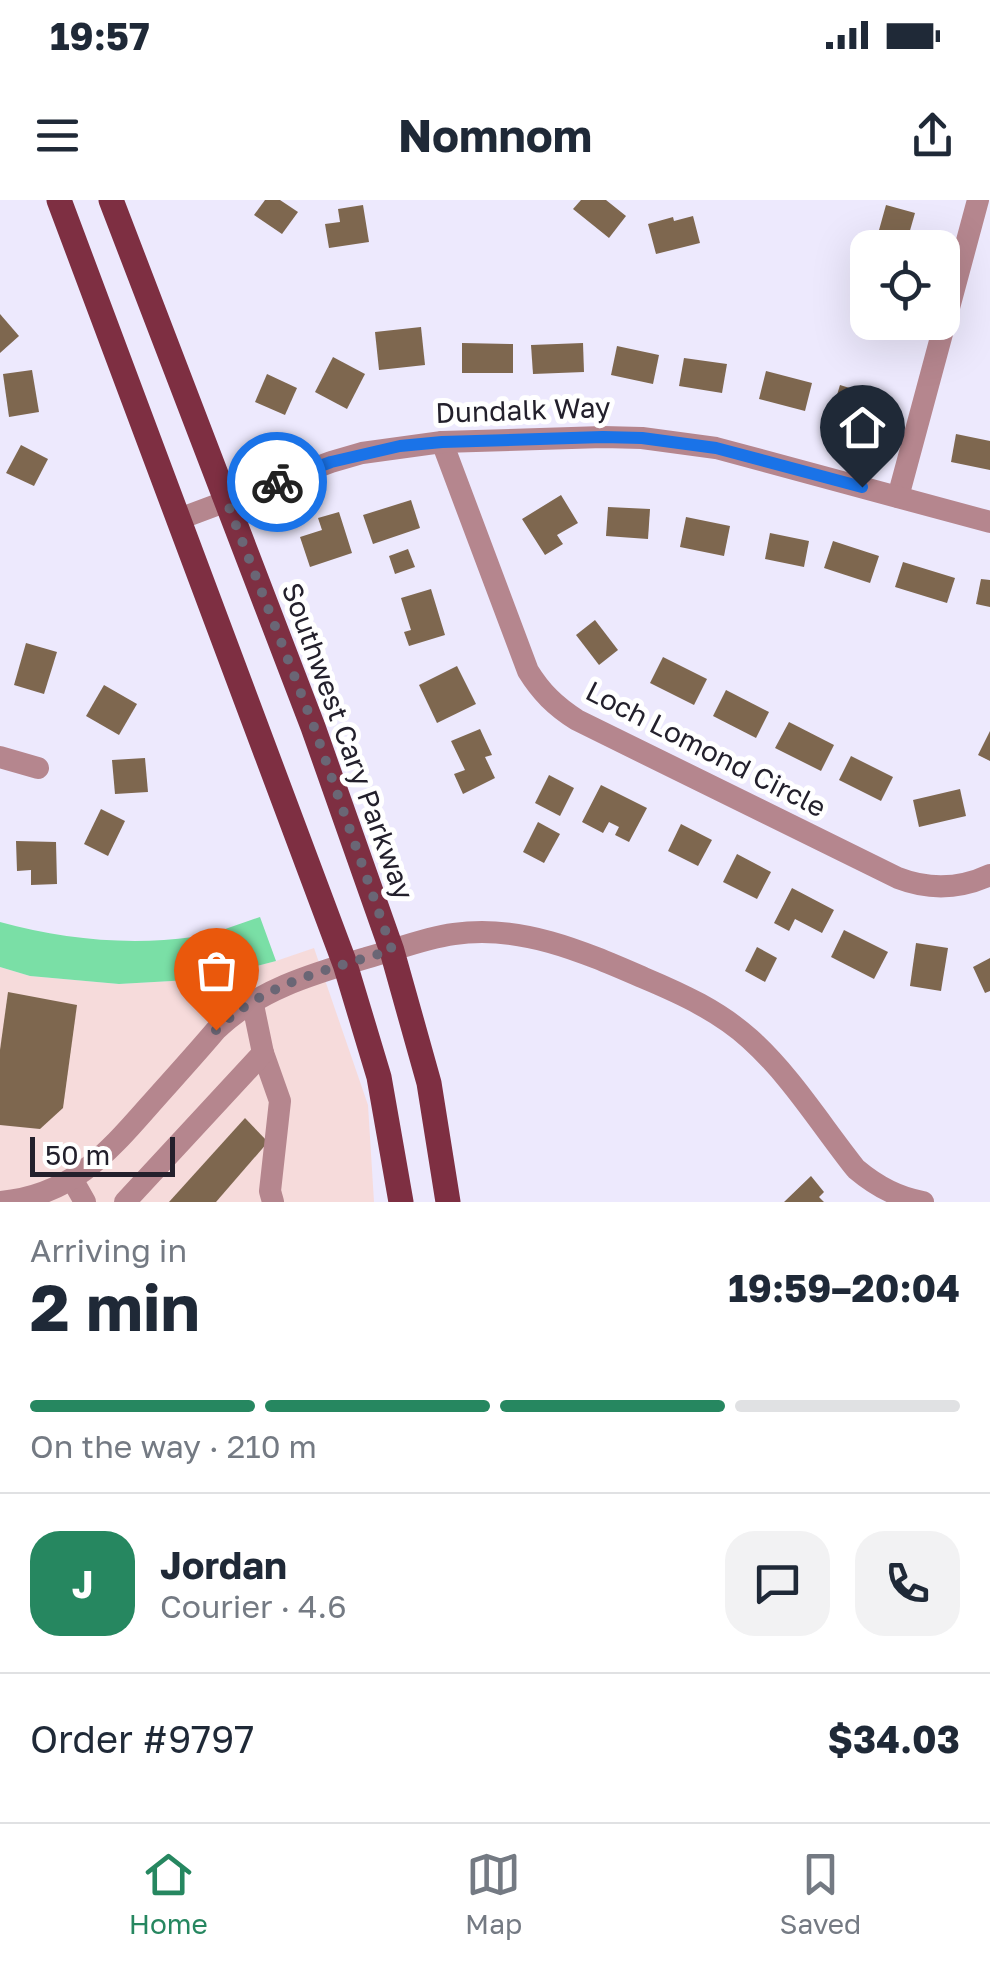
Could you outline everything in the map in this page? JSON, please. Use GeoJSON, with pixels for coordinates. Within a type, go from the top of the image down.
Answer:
{"type":"FeatureCollection","features":[{"type":"Feature","properties":{"kind":"main road"},"geometry":{"type":"LineString","coordinates":[[59,200],[345,964],[379,1077],[401,1202]]}},
{"type":"Feature","properties":{"kind":"main road","name":"Southwest Cary Parkway"},"geometry":{"type":"LineString","coordinates":[[111,200],[314,727],[392,950],[429,1083],[448,1202]]}},
{"type":"Feature","properties":{"kind":"street"},"geometry":{"type":"LineString","coordinates":[[898,497],[978,200]]}},
{"type":"Feature","properties":{"kind":"street","name":"Dundalk Way"},"geometry":{"type":"LineString","coordinates":[[179,520],[346,457],[400,446],[603,437],[716,448],[990,522]]}},
{"type":"Feature","properties":{"kind":"street","name":"Loch Lomond Circle"},"geometry":{"type":"LineString","coordinates":[[442,442],[528,670],[539,690],[554,705],[576,720],[898,878],[937,888],[990,875]]}},
{"type":"Feature","properties":{"kind":"street"},"geometry":{"type":"LineString","coordinates":[[0,757],[38,768]]}},
{"type":"Feature","properties":{"kind":"street"},"geometry":{"type":"LineString","coordinates":[[0,1202],[29,1200],[52,1190],[112,1148],[216,1030],[252,1000],[392,950],[453,934],[500,934],[531,937],[592,955],[715,1012],[774,1063],[856,1168],[894,1193],[924,1202]]}},
{"type":"Feature","properties":{"kind":"street"},"geometry":{"type":"LineString","coordinates":[[252,1000],[263,1053],[280,1101],[266,1198]]}},
{"type":"Feature","properties":{"kind":"street"},"geometry":{"type":"LineString","coordinates":[[125,1202],[263,1053]]}},
{"type":"Feature","properties":{"kind":"street"},"geometry":{"type":"LineString","coordinates":[[72,1179],[84,1202]]}},
{"type":"Feature","properties":{"kind":"shaded area"},"geometry":{"type":"Polygon","coordinates":[[[314,948],[368,1105],[374,1202],[0,1202],[0,967],[30,976],[119,984],[207,979],[314,948]]]}},
{"type":"Feature","properties":{"kind":"green space"},"geometry":{"type":"Polygon","coordinates":[[[260,917],[276,961],[207,979],[119,984],[30,976],[0,967],[0,922],[71,937],[144,941],[201,936],[260,917]]]}},
{"type":"Feature","properties":{"kind":"building"},"geometry":{"type":"Polygon","coordinates":[[[265,200],[280,200],[298,212],[282,234],[254,215],[265,200]]]}},
{"type":"Feature","properties":{"kind":"building"},"geometry":{"type":"Polygon","coordinates":[[[581,200],[606,200],[626,216],[609,238],[573,209],[581,200]]]}},
{"type":"Feature","properties":{"kind":"building"},"geometry":{"type":"Polygon","coordinates":[[[363,205],[369,242],[329,248],[325,224],[340,222],[338,209],[363,205]]]}},
{"type":"Feature","properties":{"kind":"building"},"geometry":{"type":"Polygon","coordinates":[[[886,205],[915,213],[910,230],[879,230],[886,205]]]}},
{"type":"Feature","properties":{"kind":"building"},"geometry":{"type":"Polygon","coordinates":[[[693,216],[700,243],[656,254],[648,224],[693,216]]]}},
{"type":"Feature","properties":{"kind":"building"},"geometry":{"type":"Polygon","coordinates":[[[0,314],[19,336],[0,353],[0,314]]]}},
{"type":"Feature","properties":{"kind":"building"},"geometry":{"type":"Polygon","coordinates":[[[421,327],[425,365],[379,370],[375,332],[421,327]]]}},
{"type":"Feature","properties":{"kind":"building"},"geometry":{"type":"Polygon","coordinates":[[[462,343],[513,344],[513,373],[462,373],[462,343]]]}},
{"type":"Feature","properties":{"kind":"building"},"geometry":{"type":"Polygon","coordinates":[[[583,343],[584,372],[533,374],[531,345],[583,343]]]}},
{"type":"Feature","properties":{"kind":"building"},"geometry":{"type":"Polygon","coordinates":[[[617,346],[659,355],[653,384],[611,375],[617,346]]]}},
{"type":"Feature","properties":{"kind":"building"},"geometry":{"type":"Polygon","coordinates":[[[333,357],[365,374],[347,409],[315,392],[333,357]]]}},
{"type":"Feature","properties":{"kind":"building"},"geometry":{"type":"Polygon","coordinates":[[[684,358],[727,364],[722,393],[679,386],[684,358]]]}},
{"type":"Feature","properties":{"kind":"building"},"geometry":{"type":"Polygon","coordinates":[[[32,370],[39,412],[9,417],[3,374],[32,370]]]}},
{"type":"Feature","properties":{"kind":"building"},"geometry":{"type":"Polygon","coordinates":[[[766,371],[812,383],[805,411],[759,399],[766,371]]]}},
{"type":"Feature","properties":{"kind":"building"},"geometry":{"type":"Polygon","coordinates":[[[267,374],[297,388],[285,415],[255,402],[267,374]]]}},
{"type":"Feature","properties":{"kind":"building"},"geometry":{"type":"Polygon","coordinates":[[[840,385],[885,399],[876,429],[831,415],[840,385]]]}},
{"type":"Feature","properties":{"kind":"building"},"geometry":{"type":"Polygon","coordinates":[[[956,434],[990,441],[990,470],[951,462],[956,434]]]}},
{"type":"Feature","properties":{"kind":"building"},"geometry":{"type":"Polygon","coordinates":[[[21,445],[48,459],[34,486],[6,473],[21,445]]]}},
{"type":"Feature","properties":{"kind":"building"},"geometry":{"type":"Polygon","coordinates":[[[561,495],[578,523],[557,535],[563,544],[545,555],[522,519],[561,495]]]}},
{"type":"Feature","properties":{"kind":"building"},"geometry":{"type":"Polygon","coordinates":[[[411,500],[420,528],[373,544],[363,515],[411,500]]]}},
{"type":"Feature","properties":{"kind":"building"},"geometry":{"type":"Polygon","coordinates":[[[608,507],[650,509],[648,539],[606,536],[608,507]]]}},
{"type":"Feature","properties":{"kind":"building"},"geometry":{"type":"Polygon","coordinates":[[[339,512],[352,553],[310,567],[300,537],[322,530],[318,518],[339,512]]]}},
{"type":"Feature","properties":{"kind":"building"},"geometry":{"type":"Polygon","coordinates":[[[686,517],[730,526],[724,556],[680,547],[686,517]]]}},
{"type":"Feature","properties":{"kind":"building"},"geometry":{"type":"Polygon","coordinates":[[[770,533],[809,541],[804,567],[765,559],[770,533]]]}},
{"type":"Feature","properties":{"kind":"building"},"geometry":{"type":"Polygon","coordinates":[[[833,541],[879,556],[870,583],[824,568],[833,541]]]}},
{"type":"Feature","properties":{"kind":"building"},"geometry":{"type":"Polygon","coordinates":[[[408,549],[415,567],[395,574],[389,556],[408,549]]]}},
{"type":"Feature","properties":{"kind":"building"},"geometry":{"type":"Polygon","coordinates":[[[903,562],[955,578],[947,603],[895,587],[903,562]]]}},
{"type":"Feature","properties":{"kind":"building"},"geometry":{"type":"Polygon","coordinates":[[[981,579],[990,580],[990,607],[976,604],[981,579]]]}},
{"type":"Feature","properties":{"kind":"building"},"geometry":{"type":"Polygon","coordinates":[[[431,589],[445,635],[409,646],[404,632],[411,630],[401,598],[431,589]]]}},
{"type":"Feature","properties":{"kind":"building"},"geometry":{"type":"Polygon","coordinates":[[[595,620],[618,650],[599,665],[576,635],[595,620]]]}},
{"type":"Feature","properties":{"kind":"building"},"geometry":{"type":"Polygon","coordinates":[[[26,643],[57,652],[44,694],[14,685],[26,643]]]}},
{"type":"Feature","properties":{"kind":"building"},"geometry":{"type":"Polygon","coordinates":[[[663,657],[707,679],[694,705],[650,683],[663,657]]]}},
{"type":"Feature","properties":{"kind":"building"},"geometry":{"type":"Polygon","coordinates":[[[457,666],[476,704],[437,723],[419,685],[457,666]]]}},
{"type":"Feature","properties":{"kind":"building"},"geometry":{"type":"Polygon","coordinates":[[[104,685],[137,704],[119,735],[86,716],[104,685]]]}},
{"type":"Feature","properties":{"kind":"building"},"geometry":{"type":"Polygon","coordinates":[[[726,690],[769,712],[756,738],[713,716],[726,690]]]}},
{"type":"Feature","properties":{"kind":"building"},"geometry":{"type":"Polygon","coordinates":[[[789,722],[834,745],[821,771],[775,748],[789,722]]]}},
{"type":"Feature","properties":{"kind":"building"},"geometry":{"type":"Polygon","coordinates":[[[480,729],[492,755],[485,757],[495,778],[463,794],[454,774],[465,770],[451,741],[480,729]]]}},
{"type":"Feature","properties":{"kind":"building"},"geometry":{"type":"Polygon","coordinates":[[[990,731],[990,761],[978,755],[990,731]]]}},
{"type":"Feature","properties":{"kind":"building"},"geometry":{"type":"Polygon","coordinates":[[[851,756],[893,777],[881,801],[839,780],[851,756]]]}},
{"type":"Feature","properties":{"kind":"building"},"geometry":{"type":"Polygon","coordinates":[[[145,758],[148,792],[115,794],[112,760],[145,758]]]}},
{"type":"Feature","properties":{"kind":"building"},"geometry":{"type":"Polygon","coordinates":[[[549,775],[574,788],[560,816],[535,803],[549,775]]]}},
{"type":"Feature","properties":{"kind":"building"},"geometry":{"type":"Polygon","coordinates":[[[601,785],[647,808],[629,842],[615,835],[619,827],[609,822],[603,833],[582,822],[601,785]]]}},
{"type":"Feature","properties":{"kind":"building"},"geometry":{"type":"Polygon","coordinates":[[[960,789],[966,816],[919,827],[913,800],[960,789]]]}},
{"type":"Feature","properties":{"kind":"building"},"geometry":{"type":"Polygon","coordinates":[[[101,809],[125,821],[108,856],[84,844],[101,809]]]}},
{"type":"Feature","properties":{"kind":"building"},"geometry":{"type":"Polygon","coordinates":[[[538,822],[560,834],[544,863],[523,852],[538,822]]]}},
{"type":"Feature","properties":{"kind":"building"},"geometry":{"type":"Polygon","coordinates":[[[681,824],[712,840],[698,866],[668,851],[681,824]]]}},
{"type":"Feature","properties":{"kind":"building"},"geometry":{"type":"Polygon","coordinates":[[[16,841],[56,842],[57,884],[31,885],[31,870],[17,871],[16,841]]]}},
{"type":"Feature","properties":{"kind":"building"},"geometry":{"type":"Polygon","coordinates":[[[737,854],[771,872],[757,899],[723,882],[737,854]]]}},
{"type":"Feature","properties":{"kind":"building"},"geometry":{"type":"Polygon","coordinates":[[[792,888],[834,910],[822,933],[795,919],[789,931],[774,923],[792,888]]]}},
{"type":"Feature","properties":{"kind":"building"},"geometry":{"type":"Polygon","coordinates":[[[844,930],[888,952],[874,979],[831,957],[844,930]]]}},
{"type":"Feature","properties":{"kind":"building"},"geometry":{"type":"Polygon","coordinates":[[[916,943],[948,948],[941,991],[910,986],[916,943]]]}},
{"type":"Feature","properties":{"kind":"building"},"geometry":{"type":"Polygon","coordinates":[[[757,947],[777,958],[765,982],[745,971],[757,947]]]}},
{"type":"Feature","properties":{"kind":"building"},"geometry":{"type":"Polygon","coordinates":[[[990,958],[990,991],[985,993],[973,967],[990,958]]]}},
{"type":"Feature","properties":{"kind":"building"},"geometry":{"type":"Polygon","coordinates":[[[8,992],[77,1005],[63,1108],[40,1129],[0,1125],[0,1050],[8,992]]]}},
{"type":"Feature","properties":{"kind":"building"},"geometry":{"type":"Polygon","coordinates":[[[245,1118],[268,1142],[216,1202],[169,1202],[245,1118]]]}},
{"type":"Feature","properties":{"kind":"building"},"geometry":{"type":"Polygon","coordinates":[[[811,1176],[824,1192],[819,1197],[824,1202],[784,1202],[811,1176]]]}},
{"type":"Feature","properties":{"kind":"way so far"},"geometry":{"type":"LineString","coordinates":[[216,1030],[252,1000],[271,991],[392,950],[314,727],[227,502],[277,482]]}},
{"type":"Feature","properties":{"kind":"route"},"geometry":{"type":"LineString","coordinates":[[277,482],[331,462],[400,446],[603,437],[716,448],[862,487]]}}]}
